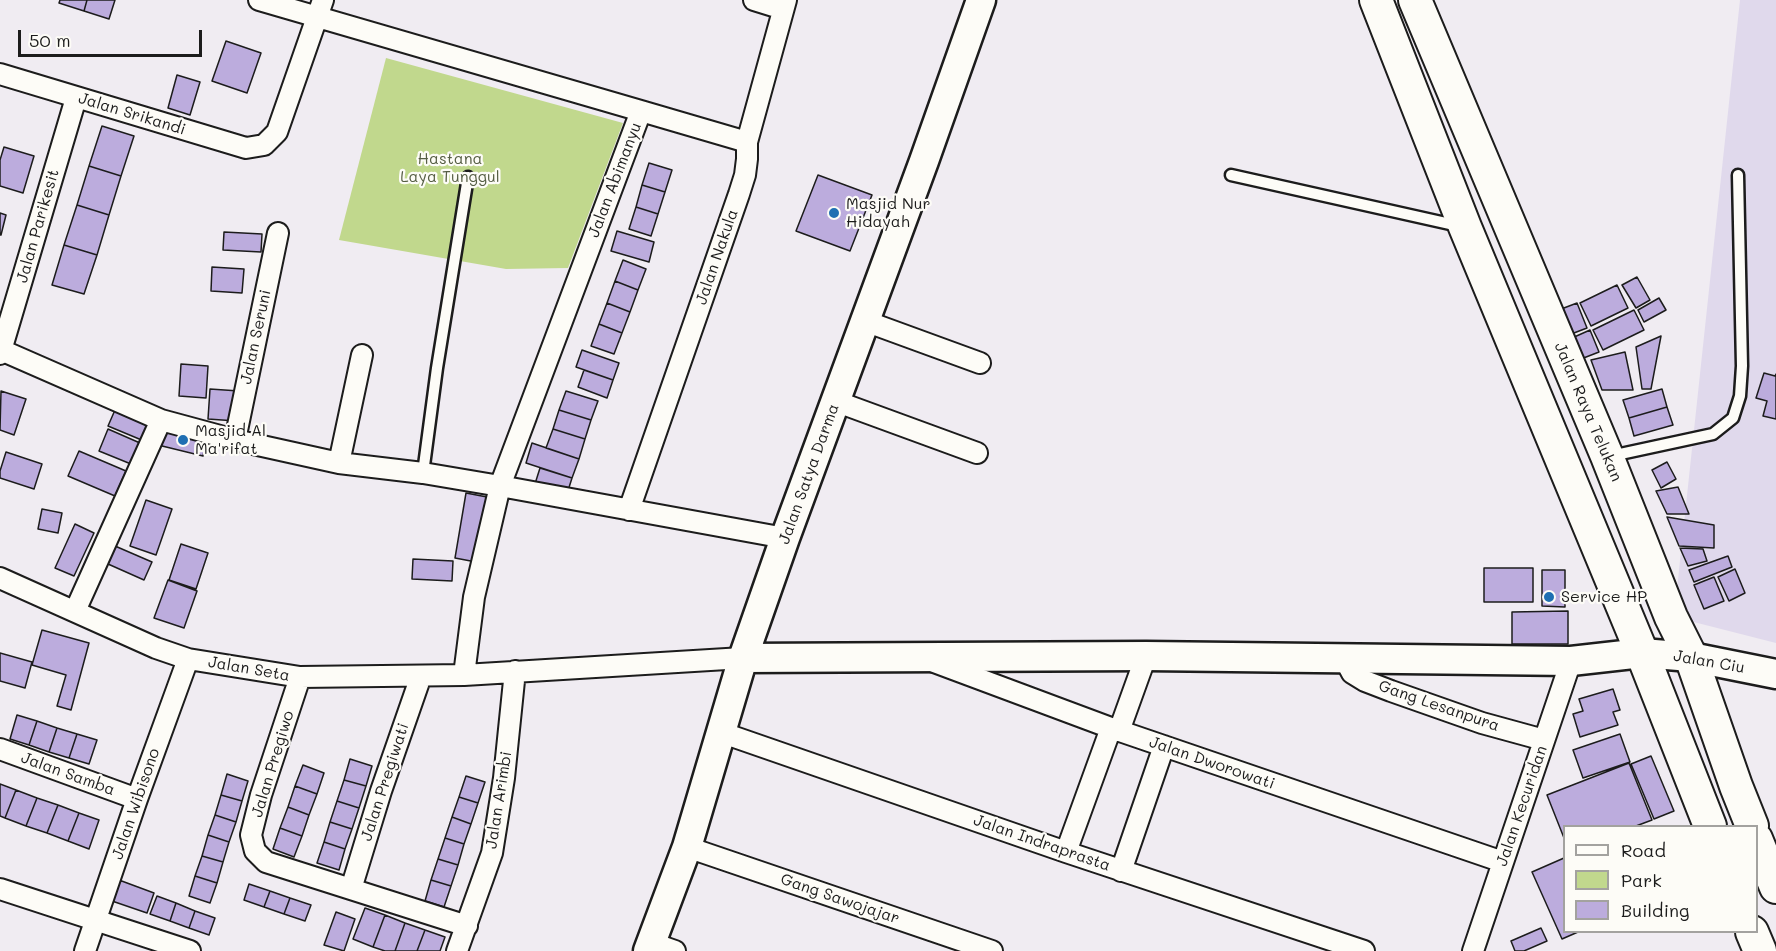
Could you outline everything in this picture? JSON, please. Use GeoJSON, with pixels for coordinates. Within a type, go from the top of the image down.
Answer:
{"type":"FeatureCollection","features":[{"type":"Feature","properties":{"kind":"main road"},"geometry":{"type":"LineString","coordinates":[[1376,0],[1465,227],[1642,653],[1710,825]]}},
{"type":"Feature","properties":{"kind":"main road","name":"Jalan Raya Telukan"},"geometry":{"type":"LineString","coordinates":[[1415,0],[1607,456],[1671,617],[1691,657],[1752,825]]}},
{"type":"Feature","properties":{"kind":"main road"},"geometry":{"type":"LineString","coordinates":[[1758,844],[1776,887]]}},
{"type":"Feature","properties":{"kind":"main road"},"geometry":{"type":"LineString","coordinates":[[1752,933],[1760,951]]}},
{"type":"Feature","properties":{"kind":"street","name":"Jalan Abimanyu"},"geometry":{"type":"LineString","coordinates":[[259,0],[320,9],[641,111],[500,486],[474,597],[464,675]]}},
{"type":"Feature","properties":{"kind":"street"},"geometry":{"type":"LineString","coordinates":[[754,0],[784,4]]}},
{"type":"Feature","properties":{"kind":"street","name":"Jalan Satya Darma"},"geometry":{"type":"LineString","coordinates":[[658,948],[743,658],[784,538],[981,0]]}},
{"type":"Feature","properties":{"kind":"street","name":"Jalan Nakula"},"geometry":{"type":"LineString","coordinates":[[629,510],[745,175],[747,142],[784,4]]}},
{"type":"Feature","properties":{"kind":"street","name":"Jalan Srikandi"},"geometry":{"type":"LineString","coordinates":[[0,74],[246,148],[264,145],[277,132],[320,9]]}},
{"type":"Feature","properties":{"kind":"street","name":"Jalan Parikesit"},"geometry":{"type":"LineString","coordinates":[[1,352],[76,98]]}},
{"type":"Feature","properties":{"kind":"street"},"geometry":{"type":"LineString","coordinates":[[641,111],[747,142]]}},
{"type":"Feature","properties":{"kind":"street","name":"Jalan Seruni"},"geometry":{"type":"LineString","coordinates":[[235,440],[278,233]]}},
{"type":"Feature","properties":{"kind":"street"},"geometry":{"type":"LineString","coordinates":[[865,321],[980,363]]}},
{"type":"Feature","properties":{"kind":"street"},"geometry":{"type":"LineString","coordinates":[[1,352],[161,420],[235,440],[339,463],[423,473],[784,538]]}},
{"type":"Feature","properties":{"kind":"street"},"geometry":{"type":"LineString","coordinates":[[339,463],[362,355]]}},
{"type":"Feature","properties":{"kind":"street"},"geometry":{"type":"LineString","coordinates":[[835,401],[977,453]]}},
{"type":"Feature","properties":{"kind":"street"},"geometry":{"type":"LineString","coordinates":[[75,611],[161,420]]}},
{"type":"Feature","properties":{"kind":"street","name":"Jalan Seta"},"geometry":{"type":"LineString","coordinates":[[0,578],[156,648],[188,659],[300,678],[464,675],[743,658]]}},
{"type":"Feature","properties":{"kind":"street","name":"Jalan Ciu"},"geometry":{"type":"LineString","coordinates":[[743,658],[1146,656],[1571,661],[1642,653],[1691,657],[1776,674]]}},
{"type":"Feature","properties":{"kind":"street"},"geometry":{"type":"LineString","coordinates":[[1066,852],[1146,656]]}},
{"type":"Feature","properties":{"kind":"street","name":"Jalan Dworowati"},"geometry":{"type":"LineString","coordinates":[[922,658],[1115,729],[1503,862]]}},
{"type":"Feature","properties":{"kind":"street","name":"Gang Lesanpura"},"geometry":{"type":"LineString","coordinates":[[1344,658],[1352,673],[1365,681],[1482,723],[1544,740]]}},
{"type":"Feature","properties":{"kind":"street","name":"Jalan Wibisono"},"geometry":{"type":"LineString","coordinates":[[85,951],[188,659]]}},
{"type":"Feature","properties":{"kind":"street","name":"Jalan Kecuridan"},"geometry":{"type":"LineString","coordinates":[[1473,951],[1571,661]]}},
{"type":"Feature","properties":{"kind":"street","name":"Jalan Arimbi"},"geometry":{"type":"LineString","coordinates":[[456,951],[492,853],[504,778],[515,671]]}},
{"type":"Feature","properties":{"kind":"street","name":"Jalan Pregiwati"},"geometry":{"type":"LineString","coordinates":[[351,889],[381,791],[421,676]]}},
{"type":"Feature","properties":{"kind":"street","name":"Jalan Pregiwo"},"geometry":{"type":"LineString","coordinates":[[300,678],[261,795],[251,835],[255,851],[266,862],[351,889]]}},
{"type":"Feature","properties":{"kind":"street","name":"Jalan Indraprasta"},"geometry":{"type":"LineString","coordinates":[[720,732],[1121,871],[1364,951]]}},
{"type":"Feature","properties":{"kind":"street"},"geometry":{"type":"LineString","coordinates":[[1121,871],[1164,746]]}},
{"type":"Feature","properties":{"kind":"street","name":"Jalan Samba"},"geometry":{"type":"LineString","coordinates":[[0,749],[137,800]]}},
{"type":"Feature","properties":{"kind":"street","name":"Gang Sawojajar"},"geometry":{"type":"LineString","coordinates":[[687,847],[992,951]]}},
{"type":"Feature","properties":{"kind":"street"},"geometry":{"type":"LineString","coordinates":[[0,889],[190,951]]}},
{"type":"Feature","properties":{"kind":"street"},"geometry":{"type":"LineString","coordinates":[[351,889],[467,926]]}},
{"type":"Feature","properties":{"kind":"lane"},"geometry":{"type":"LineString","coordinates":[[1231,175],[1465,227]]}},
{"type":"Feature","properties":{"kind":"lane"},"geometry":{"type":"LineString","coordinates":[[1607,456],[1713,434],[1733,418],[1740,396],[1742,366],[1738,175]]}},
{"type":"Feature","properties":{"kind":"lane"},"geometry":{"type":"LineString","coordinates":[[423,473],[437,368],[468,177]]}},
{"type":"Feature","properties":{"kind":"shaded area"},"geometry":{"type":"Polygon","coordinates":[[[1740,0],[1776,0],[1776,643],[1674,617],[1740,0]]]}},
{"type":"Feature","properties":{"kind":"green space","name":"Hastana Laya Tunggul"},"geometry":{"type":"Polygon","coordinates":[[[386,58],[623,123],[568,268],[506,269],[339,240],[386,58]]]}},
{"type":"Feature","properties":{"kind":"building"},"geometry":{"type":"Polygon","coordinates":[[[60,0],[87,0],[84,11],[59,3],[60,0]]]}},
{"type":"Feature","properties":{"kind":"building"},"geometry":{"type":"Polygon","coordinates":[[[87,0],[115,0],[109,19],[84,11],[87,0]]]}},
{"type":"Feature","properties":{"kind":"building"},"geometry":{"type":"Polygon","coordinates":[[[226,41],[261,53],[247,93],[212,81],[226,41]]]}},
{"type":"Feature","properties":{"kind":"building"},"geometry":{"type":"Polygon","coordinates":[[[177,75],[200,82],[190,115],[168,108],[177,75]]]}},
{"type":"Feature","properties":{"kind":"building"},"geometry":{"type":"Polygon","coordinates":[[[102,126],[134,136],[121,176],[89,166],[102,126]]]}},
{"type":"Feature","properties":{"kind":"building"},"geometry":{"type":"Polygon","coordinates":[[[4,147],[34,156],[23,193],[0,186],[0,160],[4,147]]]}},
{"type":"Feature","properties":{"kind":"building"},"geometry":{"type":"Polygon","coordinates":[[[649,163],[672,170],[665,192],[642,185],[649,163]]]}},
{"type":"Feature","properties":{"kind":"building"},"geometry":{"type":"Polygon","coordinates":[[[89,166],[121,176],[109,215],[77,205],[89,166]]]}},
{"type":"Feature","properties":{"kind":"building","name":"Masjid Nur Hidayah"},"geometry":{"type":"Polygon","coordinates":[[[818,175],[872,195],[850,251],[796,231],[818,175]]]}},
{"type":"Feature","properties":{"kind":"building"},"geometry":{"type":"Polygon","coordinates":[[[642,185],[665,192],[658,214],[636,207],[642,185]]]}},
{"type":"Feature","properties":{"kind":"building"},"geometry":{"type":"Polygon","coordinates":[[[77,205],[109,215],[97,255],[64,245],[77,205]]]}},
{"type":"Feature","properties":{"kind":"building"},"geometry":{"type":"Polygon","coordinates":[[[636,207],[658,214],[651,236],[629,229],[636,207]]]}},
{"type":"Feature","properties":{"kind":"building"},"geometry":{"type":"Polygon","coordinates":[[[0,213],[6,215],[1,235],[0,235],[0,213]]]}},
{"type":"Feature","properties":{"kind":"building"},"geometry":{"type":"Polygon","coordinates":[[[617,231],[654,242],[649,262],[611,251],[617,231]]]}},
{"type":"Feature","properties":{"kind":"building"},"geometry":{"type":"Polygon","coordinates":[[[224,232],[262,234],[261,252],[223,250],[224,232]]]}},
{"type":"Feature","properties":{"kind":"building"},"geometry":{"type":"Polygon","coordinates":[[[64,245],[97,255],[84,294],[52,285],[64,245]]]}},
{"type":"Feature","properties":{"kind":"building"},"geometry":{"type":"Polygon","coordinates":[[[623,260],[646,269],[638,290],[615,281],[623,260]]]}},
{"type":"Feature","properties":{"kind":"building"},"geometry":{"type":"Polygon","coordinates":[[[212,267],[244,269],[242,293],[211,291],[212,267]]]}},
{"type":"Feature","properties":{"kind":"building"},"geometry":{"type":"Polygon","coordinates":[[[1637,277],[1650,300],[1636,308],[1622,285],[1637,277]]]}},
{"type":"Feature","properties":{"kind":"building"},"geometry":{"type":"Polygon","coordinates":[[[615,281],[638,290],[630,312],[607,303],[615,281]]]}},
{"type":"Feature","properties":{"kind":"building"},"geometry":{"type":"Polygon","coordinates":[[[1617,285],[1628,308],[1591,326],[1580,303],[1617,285]]]}},
{"type":"Feature","properties":{"kind":"building"},"geometry":{"type":"Polygon","coordinates":[[[1659,298],[1666,310],[1644,322],[1638,310],[1659,298]]]}},
{"type":"Feature","properties":{"kind":"building"},"geometry":{"type":"Polygon","coordinates":[[[607,303],[630,312],[622,333],[599,324],[607,303]]]}},
{"type":"Feature","properties":{"kind":"building"},"geometry":{"type":"Polygon","coordinates":[[[1577,303],[1587,328],[1566,336],[1556,311],[1577,303]]]}},
{"type":"Feature","properties":{"kind":"building"},"geometry":{"type":"Polygon","coordinates":[[[1634,310],[1644,330],[1603,350],[1593,330],[1634,310]]]}},
{"type":"Feature","properties":{"kind":"building"},"geometry":{"type":"Polygon","coordinates":[[[599,324],[622,333],[614,354],[591,346],[599,324]]]}},
{"type":"Feature","properties":{"kind":"building"},"geometry":{"type":"Polygon","coordinates":[[[1590,330],[1599,352],[1581,359],[1572,338],[1590,330]]]}},
{"type":"Feature","properties":{"kind":"building"},"geometry":{"type":"Polygon","coordinates":[[[1661,336],[1651,389],[1642,389],[1636,347],[1661,336]]]}},
{"type":"Feature","properties":{"kind":"building"},"geometry":{"type":"Polygon","coordinates":[[[582,350],[619,363],[613,380],[576,367],[582,350]]]}},
{"type":"Feature","properties":{"kind":"building"},"geometry":{"type":"Polygon","coordinates":[[[1625,352],[1633,390],[1602,390],[1591,360],[1625,352]]]}},
{"type":"Feature","properties":{"kind":"building"},"geometry":{"type":"Polygon","coordinates":[[[181,364],[208,366],[206,398],[179,396],[181,364]]]}},
{"type":"Feature","properties":{"kind":"building"},"geometry":{"type":"Polygon","coordinates":[[[584,370],[613,380],[607,398],[578,387],[584,370]]]}},
{"type":"Feature","properties":{"kind":"building"},"geometry":{"type":"Polygon","coordinates":[[[1764,373],[1775,376],[1776,374],[1776,419],[1763,416],[1767,401],[1756,398],[1764,373]]]}},
{"type":"Feature","properties":{"kind":"building"},"geometry":{"type":"Polygon","coordinates":[[[210,389],[239,391],[236,421],[208,419],[210,389]]]}},
{"type":"Feature","properties":{"kind":"building"},"geometry":{"type":"Polygon","coordinates":[[[1662,389],[1667,407],[1629,418],[1623,400],[1662,389]]]}},
{"type":"Feature","properties":{"kind":"building"},"geometry":{"type":"Polygon","coordinates":[[[1,391],[26,399],[14,435],[0,430],[1,391]]]}},
{"type":"Feature","properties":{"kind":"building"},"geometry":{"type":"Polygon","coordinates":[[[566,391],[598,401],[591,420],[559,410],[566,391]]]}},
{"type":"Feature","properties":{"kind":"building"},"geometry":{"type":"Polygon","coordinates":[[[1667,407],[1673,425],[1634,436],[1629,418],[1667,407]]]}},
{"type":"Feature","properties":{"kind":"building"},"geometry":{"type":"Polygon","coordinates":[[[115,410],[151,425],[144,441],[108,426],[115,410]]]}},
{"type":"Feature","properties":{"kind":"building"},"geometry":{"type":"Polygon","coordinates":[[[559,410],[591,420],[585,439],[553,429],[559,410]]]}},
{"type":"Feature","properties":{"kind":"building","name":"Masjid Al Ma'rifat"},"geometry":{"type":"Polygon","coordinates":[[[163,424],[208,435],[203,456],[158,445],[163,424]]]}},
{"type":"Feature","properties":{"kind":"building"},"geometry":{"type":"Polygon","coordinates":[[[108,429],[140,443],[131,464],[99,451],[108,429]]]}},
{"type":"Feature","properties":{"kind":"building"},"geometry":{"type":"Polygon","coordinates":[[[553,429],[585,439],[579,459],[546,448],[553,429]]]}},
{"type":"Feature","properties":{"kind":"building"},"geometry":{"type":"Polygon","coordinates":[[[532,443],[579,459],[572,478],[526,463],[532,443]]]}},
{"type":"Feature","properties":{"kind":"building"},"geometry":{"type":"Polygon","coordinates":[[[79,451],[126,471],[115,496],[68,476],[79,451]]]}},
{"type":"Feature","properties":{"kind":"building"},"geometry":{"type":"Polygon","coordinates":[[[6,452],[42,464],[34,489],[0,478],[6,452]]]}},
{"type":"Feature","properties":{"kind":"building"},"geometry":{"type":"Polygon","coordinates":[[[1667,462],[1676,479],[1661,488],[1652,470],[1667,462]]]}},
{"type":"Feature","properties":{"kind":"building"},"geometry":{"type":"Polygon","coordinates":[[[540,468],[572,478],[566,497],[534,487],[540,468]]]}},
{"type":"Feature","properties":{"kind":"building"},"geometry":{"type":"Polygon","coordinates":[[[1678,487],[1689,514],[1667,514],[1656,491],[1678,487]]]}},
{"type":"Feature","properties":{"kind":"building"},"geometry":{"type":"Polygon","coordinates":[[[466,493],[487,497],[476,562],[455,558],[466,493]]]}},
{"type":"Feature","properties":{"kind":"building"},"geometry":{"type":"Polygon","coordinates":[[[146,500],[172,509],[156,555],[130,546],[146,500]]]}},
{"type":"Feature","properties":{"kind":"building"},"geometry":{"type":"Polygon","coordinates":[[[42,509],[62,513],[58,533],[38,529],[42,509]]]}},
{"type":"Feature","properties":{"kind":"building"},"geometry":{"type":"Polygon","coordinates":[[[1667,517],[1714,525],[1714,548],[1679,546],[1667,517]]]}},
{"type":"Feature","properties":{"kind":"building"},"geometry":{"type":"Polygon","coordinates":[[[75,524],[94,533],[74,576],[55,568],[75,524]]]}},
{"type":"Feature","properties":{"kind":"building"},"geometry":{"type":"Polygon","coordinates":[[[181,544],[208,553],[196,589],[169,580],[181,544]]]}},
{"type":"Feature","properties":{"kind":"building"},"geometry":{"type":"Polygon","coordinates":[[[115,546],[152,562],[144,580],[108,564],[115,546]]]}},
{"type":"Feature","properties":{"kind":"building"},"geometry":{"type":"Polygon","coordinates":[[[1680,548],[1703,549],[1707,561],[1688,566],[1680,548]]]}},
{"type":"Feature","properties":{"kind":"building"},"geometry":{"type":"Polygon","coordinates":[[[1728,556],[1732,567],[1694,582],[1689,570],[1728,556]]]}},
{"type":"Feature","properties":{"kind":"building"},"geometry":{"type":"Polygon","coordinates":[[[413,559],[453,561],[452,581],[412,579],[413,559]]]}},
{"type":"Feature","properties":{"kind":"building"},"geometry":{"type":"Polygon","coordinates":[[[1484,568],[1533,568],[1533,602],[1484,602],[1484,568]]]}},
{"type":"Feature","properties":{"kind":"building"},"geometry":{"type":"Polygon","coordinates":[[[1735,569],[1745,593],[1729,601],[1718,577],[1735,569]]]}},
{"type":"Feature","properties":{"kind":"building"},"geometry":{"type":"Polygon","coordinates":[[[1542,570],[1565,570],[1565,607],[1542,606],[1542,570]]]}},
{"type":"Feature","properties":{"kind":"building"},"geometry":{"type":"Polygon","coordinates":[[[1714,577],[1724,601],[1704,609],[1694,585],[1714,577]]]}},
{"type":"Feature","properties":{"kind":"building"},"geometry":{"type":"Polygon","coordinates":[[[168,580],[197,591],[184,628],[154,618],[168,580]]]}},
{"type":"Feature","properties":{"kind":"building"},"geometry":{"type":"Polygon","coordinates":[[[1568,611],[1568,644],[1512,644],[1512,612],[1568,611]]]}},
{"type":"Feature","properties":{"kind":"building"},"geometry":{"type":"Polygon","coordinates":[[[42,630],[89,643],[71,710],[57,706],[66,675],[32,665],[42,630]]]}},
{"type":"Feature","properties":{"kind":"building"},"geometry":{"type":"Polygon","coordinates":[[[0,653],[32,662],[25,688],[0,681],[0,653]]]}},
{"type":"Feature","properties":{"kind":"building"},"geometry":{"type":"Polygon","coordinates":[[[1613,689],[1620,710],[1613,712],[1618,725],[1580,737],[1573,714],[1583,711],[1579,699],[1613,689]]]}},
{"type":"Feature","properties":{"kind":"building"},"geometry":{"type":"Polygon","coordinates":[[[17,715],[37,721],[29,745],[10,739],[17,715]]]}},
{"type":"Feature","properties":{"kind":"building"},"geometry":{"type":"Polygon","coordinates":[[[37,721],[57,728],[49,752],[29,745],[37,721]]]}},
{"type":"Feature","properties":{"kind":"building"},"geometry":{"type":"Polygon","coordinates":[[[57,728],[77,734],[69,758],[49,752],[57,728]]]}},
{"type":"Feature","properties":{"kind":"building"},"geometry":{"type":"Polygon","coordinates":[[[77,734],[97,740],[89,764],[69,758],[77,734]]]}},
{"type":"Feature","properties":{"kind":"building"},"geometry":{"type":"Polygon","coordinates":[[[1620,734],[1630,762],[1583,778],[1573,750],[1620,734]]]}},
{"type":"Feature","properties":{"kind":"building"},"geometry":{"type":"Polygon","coordinates":[[[1651,756],[1674,811],[1654,819],[1631,764],[1651,756]]]}},
{"type":"Feature","properties":{"kind":"building"},"geometry":{"type":"Polygon","coordinates":[[[350,759],[372,766],[366,786],[344,780],[350,759]]]}},
{"type":"Feature","properties":{"kind":"building"},"geometry":{"type":"Polygon","coordinates":[[[1629,763],[1652,820],[1639,825],[1563,825],[1563,835],[1547,795],[1629,763]]]}},
{"type":"Feature","properties":{"kind":"building"},"geometry":{"type":"Polygon","coordinates":[[[303,765],[324,773],[317,794],[295,786],[303,765]]]}},
{"type":"Feature","properties":{"kind":"building"},"geometry":{"type":"Polygon","coordinates":[[[227,774],[248,781],[242,801],[221,795],[227,774]]]}},
{"type":"Feature","properties":{"kind":"building"},"geometry":{"type":"Polygon","coordinates":[[[466,776],[485,782],[478,803],[459,797],[466,776]]]}},
{"type":"Feature","properties":{"kind":"building"},"geometry":{"type":"Polygon","coordinates":[[[344,780],[366,786],[359,808],[337,801],[344,780]]]}},
{"type":"Feature","properties":{"kind":"building"},"geometry":{"type":"Polygon","coordinates":[[[0,784],[16,790],[5,818],[0,816],[0,784]]]}},
{"type":"Feature","properties":{"kind":"building"},"geometry":{"type":"Polygon","coordinates":[[[295,786],[317,794],[309,815],[288,807],[295,786]]]}},
{"type":"Feature","properties":{"kind":"building"},"geometry":{"type":"Polygon","coordinates":[[[16,790],[37,798],[26,826],[5,818],[16,790]]]}},
{"type":"Feature","properties":{"kind":"building"},"geometry":{"type":"Polygon","coordinates":[[[221,795],[242,801],[236,822],[215,815],[221,795]]]}},
{"type":"Feature","properties":{"kind":"building"},"geometry":{"type":"Polygon","coordinates":[[[459,797],[478,803],[471,824],[452,817],[459,797]]]}},
{"type":"Feature","properties":{"kind":"building"},"geometry":{"type":"Polygon","coordinates":[[[37,798],[58,805],[47,833],[26,826],[37,798]]]}},
{"type":"Feature","properties":{"kind":"building"},"geometry":{"type":"Polygon","coordinates":[[[337,801],[359,808],[352,829],[330,822],[337,801]]]}},
{"type":"Feature","properties":{"kind":"building"},"geometry":{"type":"Polygon","coordinates":[[[58,805],[79,813],[68,841],[47,833],[58,805]]]}},
{"type":"Feature","properties":{"kind":"building"},"geometry":{"type":"Polygon","coordinates":[[[288,807],[309,815],[302,836],[280,828],[288,807]]]}},
{"type":"Feature","properties":{"kind":"building"},"geometry":{"type":"Polygon","coordinates":[[[79,813],[99,820],[89,849],[68,841],[79,813]]]}},
{"type":"Feature","properties":{"kind":"building"},"geometry":{"type":"Polygon","coordinates":[[[215,815],[236,822],[229,842],[208,835],[215,815]]]}},
{"type":"Feature","properties":{"kind":"building"},"geometry":{"type":"Polygon","coordinates":[[[452,817],[471,824],[464,844],[445,838],[452,817]]]}},
{"type":"Feature","properties":{"kind":"building"},"geometry":{"type":"Polygon","coordinates":[[[330,822],[352,829],[345,849],[324,842],[330,822]]]}},
{"type":"Feature","properties":{"kind":"building"},"geometry":{"type":"Polygon","coordinates":[[[280,828],[302,836],[294,857],[273,849],[280,828]]]}},
{"type":"Feature","properties":{"kind":"building"},"geometry":{"type":"Polygon","coordinates":[[[208,835],[229,842],[223,862],[202,856],[208,835]]]}},
{"type":"Feature","properties":{"kind":"building"},"geometry":{"type":"Polygon","coordinates":[[[445,838],[464,844],[458,865],[438,859],[445,838]]]}},
{"type":"Feature","properties":{"kind":"building"},"geometry":{"type":"Polygon","coordinates":[[[324,842],[345,849],[339,870],[317,863],[324,842]]]}},
{"type":"Feature","properties":{"kind":"building"},"geometry":{"type":"Polygon","coordinates":[[[202,856],[223,862],[217,883],[195,876],[202,856]]]}},
{"type":"Feature","properties":{"kind":"building"},"geometry":{"type":"Polygon","coordinates":[[[1563,858],[1563,933],[1576,933],[1562,939],[1532,872],[1563,858]]]}},
{"type":"Feature","properties":{"kind":"building"},"geometry":{"type":"Polygon","coordinates":[[[438,859],[458,865],[451,886],[431,880],[438,859]]]}},
{"type":"Feature","properties":{"kind":"building"},"geometry":{"type":"Polygon","coordinates":[[[195,876],[217,883],[210,903],[189,896],[195,876]]]}},
{"type":"Feature","properties":{"kind":"building"},"geometry":{"type":"Polygon","coordinates":[[[119,880],[154,893],[147,913],[112,901],[119,880]]]}},
{"type":"Feature","properties":{"kind":"building"},"geometry":{"type":"Polygon","coordinates":[[[431,880],[451,886],[444,907],[425,901],[431,880]]]}},
{"type":"Feature","properties":{"kind":"building"},"geometry":{"type":"Polygon","coordinates":[[[249,884],[270,891],[264,907],[244,900],[249,884]]]}},
{"type":"Feature","properties":{"kind":"building"},"geometry":{"type":"Polygon","coordinates":[[[270,891],[290,898],[284,914],[264,907],[270,891]]]}},
{"type":"Feature","properties":{"kind":"building"},"geometry":{"type":"Polygon","coordinates":[[[157,896],[176,903],[170,921],[150,914],[157,896]]]}},
{"type":"Feature","properties":{"kind":"building"},"geometry":{"type":"Polygon","coordinates":[[[290,898],[311,905],[305,921],[284,914],[290,898]]]}},
{"type":"Feature","properties":{"kind":"building"},"geometry":{"type":"Polygon","coordinates":[[[176,903],[195,911],[189,928],[170,921],[176,903]]]}},
{"type":"Feature","properties":{"kind":"building"},"geometry":{"type":"Polygon","coordinates":[[[365,908],[385,915],[373,947],[353,939],[365,908]]]}},
{"type":"Feature","properties":{"kind":"building"},"geometry":{"type":"Polygon","coordinates":[[[195,911],[215,918],[209,935],[189,928],[195,911]]]}},
{"type":"Feature","properties":{"kind":"building"},"geometry":{"type":"Polygon","coordinates":[[[336,912],[355,919],[344,951],[324,945],[336,912]]]}},
{"type":"Feature","properties":{"kind":"building"},"geometry":{"type":"Polygon","coordinates":[[[385,915],[405,923],[395,951],[373,947],[385,915]]]}},
{"type":"Feature","properties":{"kind":"building"},"geometry":{"type":"Polygon","coordinates":[[[405,923],[425,930],[417,951],[395,951],[405,923]]]}},
{"type":"Feature","properties":{"kind":"building"},"geometry":{"type":"Polygon","coordinates":[[[1541,928],[1547,941],[1524,951],[1515,951],[1511,941],[1541,928]]]}},
{"type":"Feature","properties":{"kind":"building"},"geometry":{"type":"Polygon","coordinates":[[[425,930],[445,937],[440,951],[417,951],[425,930]]]}},
{"type":"Feature","properties":{"kind":"place","name":"Masjid Nur Hidayah"},"geometry":{"type":"Point","coordinates":[834,213]}},
{"type":"Feature","properties":{"kind":"place","name":"Masjid Al Ma'rifat"},"geometry":{"type":"Point","coordinates":[183,440]}},
{"type":"Feature","properties":{"kind":"place","name":"Service HP"},"geometry":{"type":"Point","coordinates":[1549,597]}}]}
